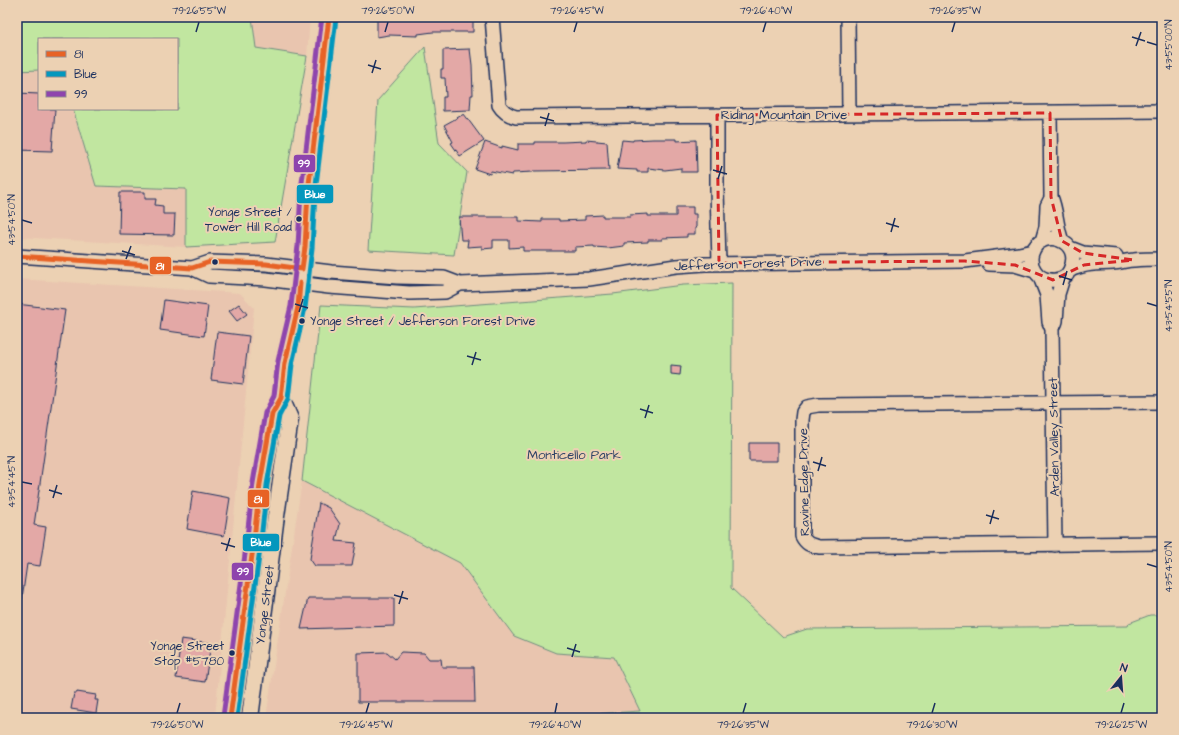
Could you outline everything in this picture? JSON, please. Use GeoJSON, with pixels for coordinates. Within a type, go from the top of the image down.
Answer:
{"type":"FeatureCollection","features":[{"type":"Feature","properties":{"kind":"main road","name":"Yonge Street"},"geometry":{"type":"LineString","coordinates":[[230,718],[254,548],[260,484],[272,414],[281,398],[285,363],[298,307],[305,247],[308,192],[329,17]]}},
{"type":"Feature","properties":{"kind":"main road","name":"Yonge Street"},"geometry":{"type":"LineString","coordinates":[[250,716],[290,419],[281,398]]}},
{"type":"Feature","properties":{"kind":"street","name":"Riding Mountain Drive"},"geometry":{"type":"LineString","coordinates":[[492,17],[498,105],[508,115],[516,117],[1162,111]]}},
{"type":"Feature","properties":{"kind":"street"},"geometry":{"type":"LineString","coordinates":[[848,17],[849,114]]}},
{"type":"Feature","properties":{"kind":"street"},"geometry":{"type":"LineString","coordinates":[[1050,113],[1051,197],[1055,207],[1058,231],[1073,255],[1073,260],[1066,274]]}},
{"type":"Feature","properties":{"kind":"street"},"geometry":{"type":"LineString","coordinates":[[718,115],[717,189],[719,263]]}},
{"type":"Feature","properties":{"kind":"street"},"geometry":{"type":"LineString","coordinates":[[1051,197],[1047,206],[1046,227],[1031,261],[1037,274],[1050,280],[1058,280],[1084,265],[1133,260],[1162,259]]}},
{"type":"Feature","properties":{"kind":"street"},"geometry":{"type":"LineString","coordinates":[[1037,246],[1052,238],[1083,253],[1116,256],[1133,260]]}},
{"type":"Feature","properties":{"kind":"street","name":"Jefferson Forest Drive"},"geometry":{"type":"LineString","coordinates":[[17,256],[192,268],[209,276],[266,279],[301,276],[329,287],[409,293],[445,292],[460,284],[589,279],[676,266],[719,263],[965,261],[1019,254],[1037,246]]}},
{"type":"Feature","properties":{"kind":"street","name":"Jefferson Forest Drive"},"geometry":{"type":"LineString","coordinates":[[965,261],[1016,265],[1037,274]]}},
{"type":"Feature","properties":{"kind":"street","name":"Arden Valley Street"},"geometry":{"type":"LineString","coordinates":[[1037,274],[1047,295],[1049,322],[1052,329],[1054,545]]}},
{"type":"Feature","properties":{"kind":"street","name":"Arden Valley Street"},"geometry":{"type":"LineString","coordinates":[[1052,329],[1056,321],[1058,294],[1066,274]]}},
{"type":"Feature","properties":{"kind":"street"},"geometry":{"type":"LineString","coordinates":[[1053,403],[1162,402]]}},
{"type":"Feature","properties":{"kind":"street","name":"Ravine Edge Drive"},"geometry":{"type":"LineString","coordinates":[[1053,403],[818,405],[807,407],[803,412],[802,420],[802,536],[805,542],[819,547],[1162,543]]}},
{"type":"Feature","properties":{"kind":"highlighted area"},"geometry":{"type":"Polygon","coordinates":[[[1050,113],[1051,197],[1062,241],[1083,253],[1133,260],[1084,265],[1053,280],[1015,265],[965,261],[719,263],[717,115],[1050,113]]]}},
{"type":"Feature","properties":{"kind":"shaded area"},"geometry":{"type":"Polygon","coordinates":[[[252,17],[310,17],[307,56],[256,48],[252,17]]]}},
{"type":"Feature","properties":{"kind":"shaded area"},"geometry":{"type":"Polygon","coordinates":[[[38,70],[38,110],[73,110],[96,186],[187,189],[186,247],[17,237],[17,71],[38,70]]]}},
{"type":"Feature","properties":{"kind":"shaded area"},"geometry":{"type":"Polygon","coordinates":[[[17,279],[240,293],[254,308],[215,717],[17,713],[17,279]]]}},
{"type":"Feature","properties":{"kind":"shaded area"},"geometry":{"type":"Polygon","coordinates":[[[302,481],[460,563],[514,636],[556,653],[614,657],[640,711],[579,715],[579,718],[266,718],[302,481]]]}},
{"type":"Feature","properties":{"kind":"green space"},"geometry":{"type":"Polygon","coordinates":[[[17,17],[252,17],[256,48],[307,56],[275,242],[186,247],[186,189],[96,186],[73,110],[178,110],[178,38],[38,38],[38,70],[17,71],[17,17]]]}},
{"type":"Feature","properties":{"kind":"green space"},"geometry":{"type":"Polygon","coordinates":[[[425,47],[439,143],[467,172],[454,255],[368,250],[378,100],[425,47]]]}},
{"type":"Feature","properties":{"kind":"green space","name":"Monticello Park"},"geometry":{"type":"Polygon","coordinates":[[[732,283],[731,588],[783,637],[807,629],[1128,626],[1129,623],[1150,615],[1162,615],[1162,718],[579,718],[578,715],[640,711],[614,657],[556,653],[514,636],[460,563],[302,481],[321,305],[414,309],[613,294],[683,285],[732,283]]]}},
{"type":"Feature","properties":{"kind":"building"},"geometry":{"type":"Polygon","coordinates":[[[377,17],[473,17],[473,32],[433,32],[418,34],[418,36],[389,35],[377,37],[377,17]]]}},
{"type":"Feature","properties":{"kind":"building"},"geometry":{"type":"Polygon","coordinates":[[[470,49],[473,95],[471,95],[470,110],[443,111],[443,97],[446,97],[445,78],[441,78],[441,69],[443,69],[443,50],[470,49]]]}},
{"type":"Feature","properties":{"kind":"building"},"geometry":{"type":"Polygon","coordinates":[[[17,93],[38,94],[38,110],[55,110],[52,151],[17,150],[17,93]]]}},
{"type":"Feature","properties":{"kind":"building"},"geometry":{"type":"Polygon","coordinates":[[[464,114],[484,141],[460,156],[451,143],[453,142],[444,125],[464,114]]]}},
{"type":"Feature","properties":{"kind":"building"},"geometry":{"type":"Polygon","coordinates":[[[676,139],[676,141],[696,140],[697,172],[681,172],[681,168],[665,170],[648,168],[648,172],[617,169],[622,140],[633,141],[676,139]]]}},
{"type":"Feature","properties":{"kind":"building"},"geometry":{"type":"Polygon","coordinates":[[[586,140],[607,142],[609,170],[533,171],[513,173],[512,175],[491,171],[490,174],[475,169],[485,142],[502,148],[502,146],[518,150],[518,144],[586,140]]]}},
{"type":"Feature","properties":{"kind":"building"},"geometry":{"type":"Polygon","coordinates":[[[120,192],[145,192],[145,199],[156,199],[155,205],[163,206],[163,214],[175,214],[174,235],[119,234],[120,192]]]}},
{"type":"Feature","properties":{"kind":"building"},"geometry":{"type":"Polygon","coordinates":[[[676,207],[693,207],[693,214],[696,214],[695,234],[687,234],[687,237],[648,240],[648,242],[624,243],[624,246],[608,248],[594,246],[575,247],[575,251],[523,251],[523,247],[509,248],[509,240],[493,240],[493,248],[482,249],[482,246],[467,247],[468,240],[461,240],[459,217],[519,217],[519,221],[542,222],[542,219],[559,219],[559,221],[585,220],[585,216],[603,215],[603,217],[630,217],[630,215],[648,214],[648,216],[676,216],[676,207]]]}},
{"type":"Feature","properties":{"kind":"building"},"geometry":{"type":"Polygon","coordinates":[[[164,300],[208,306],[204,336],[160,330],[164,300]]]}},
{"type":"Feature","properties":{"kind":"building"},"geometry":{"type":"Polygon","coordinates":[[[17,304],[65,310],[34,525],[46,527],[40,566],[27,564],[22,599],[17,599],[17,304]]]}},
{"type":"Feature","properties":{"kind":"building"},"geometry":{"type":"Polygon","coordinates":[[[239,304],[247,314],[237,321],[229,311],[239,304]]]}},
{"type":"Feature","properties":{"kind":"building"},"geometry":{"type":"Polygon","coordinates":[[[217,332],[249,336],[243,384],[211,380],[217,332]]]}},
{"type":"Feature","properties":{"kind":"building"},"geometry":{"type":"Polygon","coordinates":[[[671,365],[681,366],[680,375],[671,374],[671,365]]]}},
{"type":"Feature","properties":{"kind":"building"},"geometry":{"type":"Polygon","coordinates":[[[749,443],[777,443],[777,461],[749,461],[749,443]]]}},
{"type":"Feature","properties":{"kind":"building"},"geometry":{"type":"Polygon","coordinates":[[[193,491],[230,498],[224,536],[187,529],[193,491]]]}},
{"type":"Feature","properties":{"kind":"building"},"geometry":{"type":"Polygon","coordinates":[[[319,503],[329,508],[340,524],[336,541],[356,543],[352,566],[315,566],[310,559],[319,503]]]}},
{"type":"Feature","properties":{"kind":"building"},"geometry":{"type":"Polygon","coordinates":[[[308,598],[394,598],[394,626],[301,629],[308,598]]]}},
{"type":"Feature","properties":{"kind":"building"},"geometry":{"type":"Polygon","coordinates":[[[181,639],[211,643],[205,682],[176,678],[181,639]]]}},
{"type":"Feature","properties":{"kind":"building"},"geometry":{"type":"Polygon","coordinates":[[[387,652],[395,659],[401,652],[424,653],[429,659],[441,659],[442,667],[474,667],[475,702],[358,702],[358,653],[387,652]]]}},
{"type":"Feature","properties":{"kind":"building"},"geometry":{"type":"Polygon","coordinates":[[[77,692],[96,695],[95,700],[98,700],[96,713],[71,709],[74,693],[77,692]]]}},
{"type":"Feature","properties":{"kind":"transit line","name":"99"},"geometry":{"type":"LineString","coordinates":[[223,717],[253,483],[265,413],[274,396],[278,361],[291,306],[298,246],[301,191],[322,17]]}},
{"type":"Feature","properties":{"kind":"transit line","name":"81"},"geometry":{"type":"LineString","coordinates":[[302,269],[305,247],[308,192],[329,17]]}},
{"type":"Feature","properties":{"kind":"transit line","name":"Blue"},"geometry":{"type":"LineString","coordinates":[[237,718],[260,549],[267,485],[279,416],[288,399],[292,364],[305,308],[312,248],[315,193],[336,18]]}},
{"type":"Feature","properties":{"kind":"transit line","name":"81"},"geometry":{"type":"LineString","coordinates":[[17,256],[192,268],[210,262],[266,264],[302,269]]}},
{"type":"Feature","properties":{"kind":"transit line","name":"81"},"geometry":{"type":"LineString","coordinates":[[230,718],[260,484],[272,414],[281,398],[285,363],[298,307],[300,283]]}},
{"type":"Feature","properties":{"kind":"place","name":"Yonge Street / Tower Hill Road"},"geometry":{"type":"Point","coordinates":[299,219]}},
{"type":"Feature","properties":{"kind":"place","name":"Yonge Street / Jefferson Forest Drive"},"geometry":{"type":"Point","coordinates":[302,321]}},
{"type":"Feature","properties":{"kind":"place","name":"Yonge Street Stop #5780"},"geometry":{"type":"Point","coordinates":[232,653]}}]}
